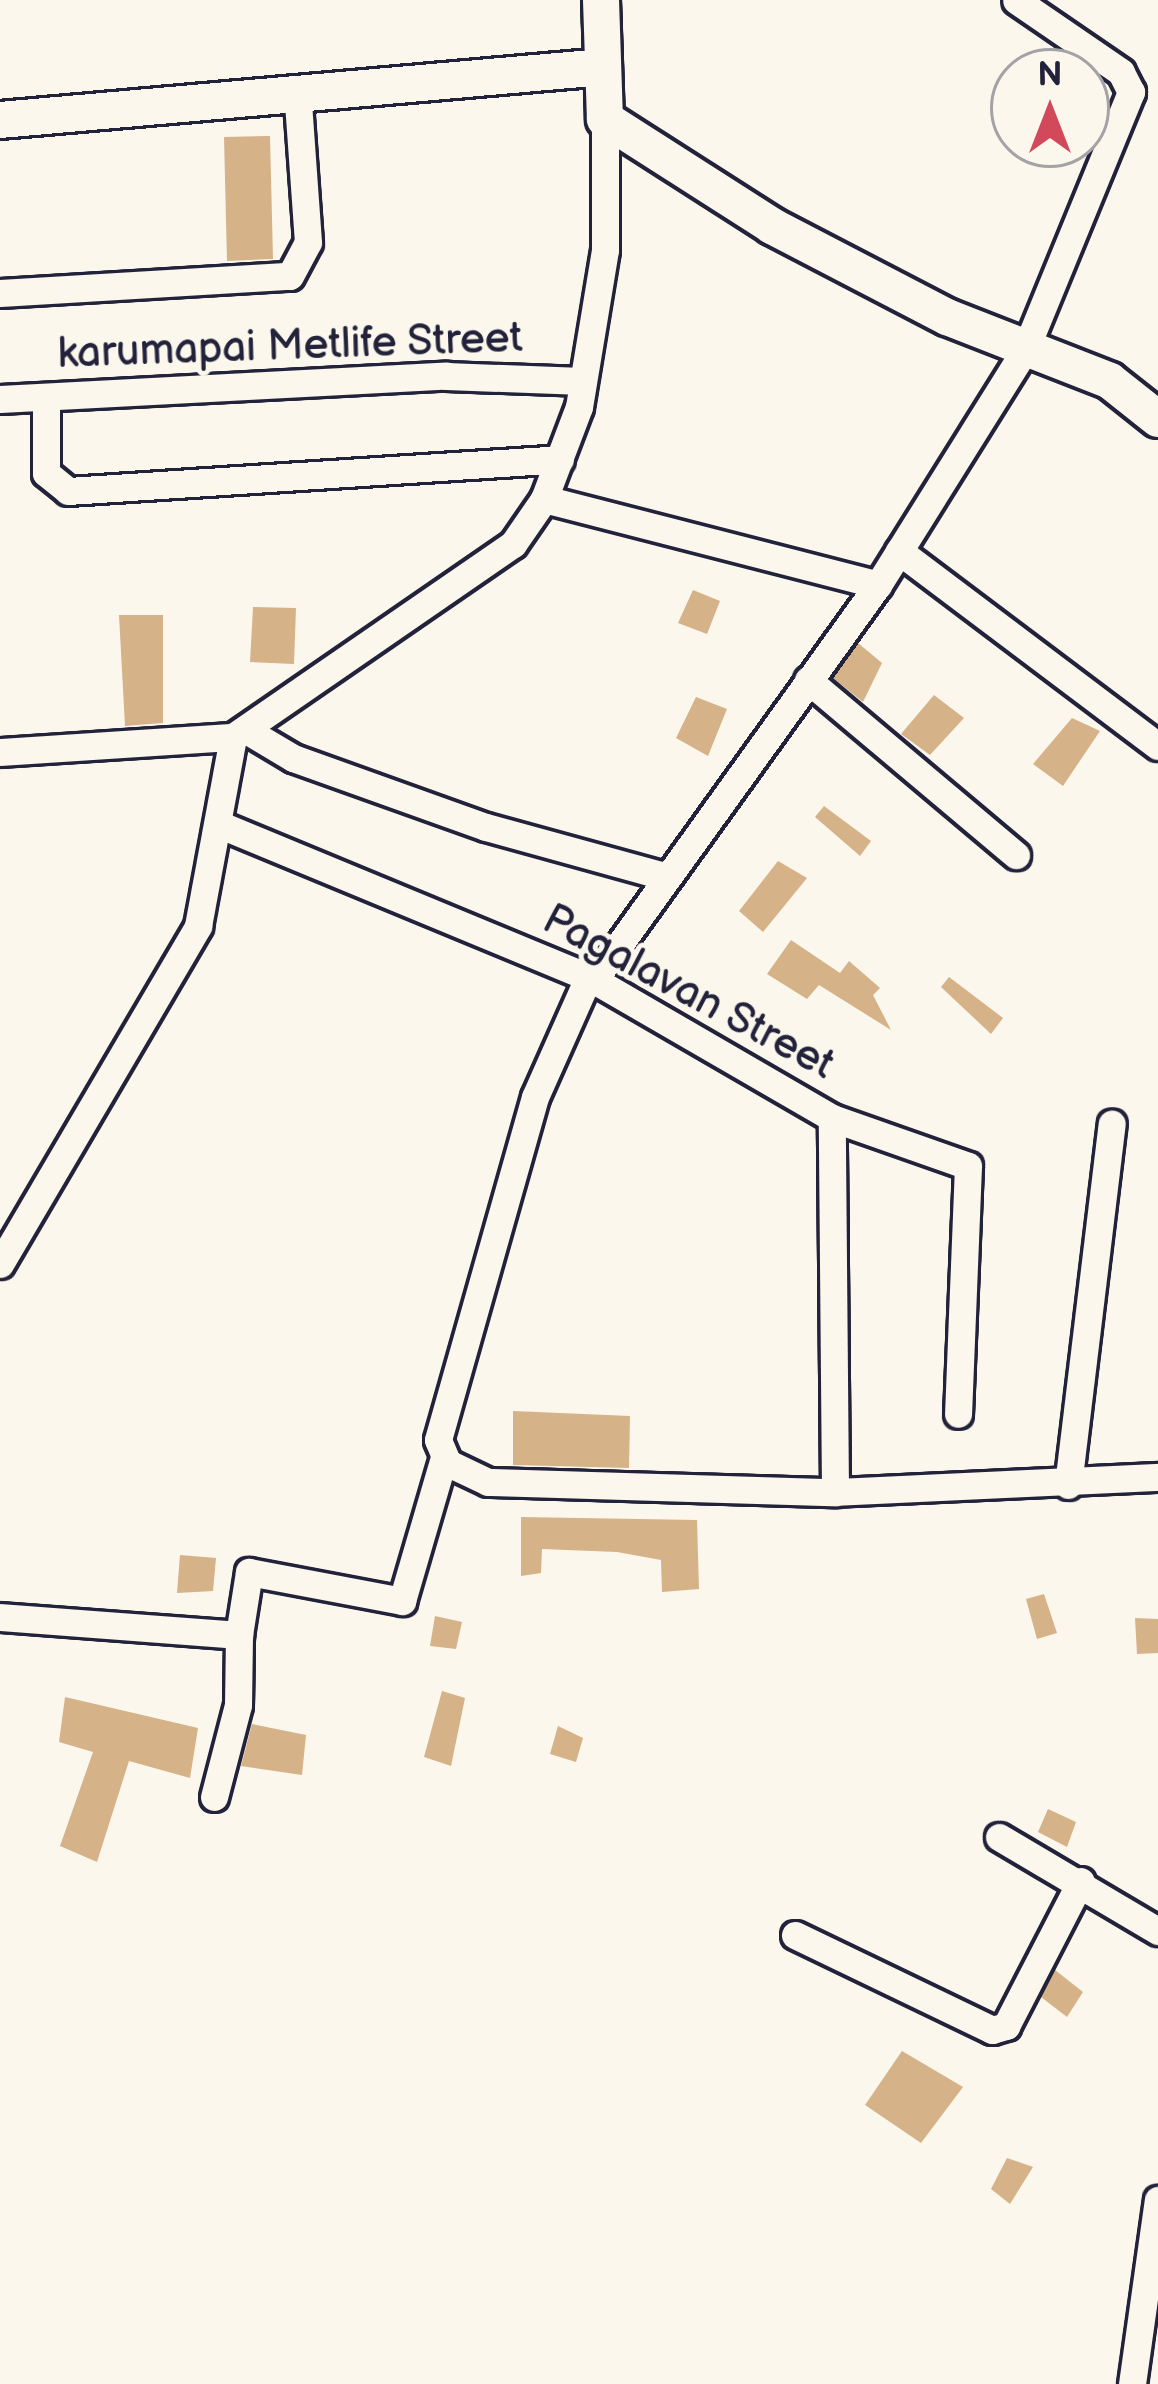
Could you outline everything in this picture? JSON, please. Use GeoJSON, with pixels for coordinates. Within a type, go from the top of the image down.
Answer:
{"type":"FeatureCollection","features":[{"type":"Feature","properties":{"kind":"street"},"geometry":{"type":"LineString","coordinates":[[0,752],[240,733],[513,544],[544,500],[584,381],[605,250],[601,0]]}},
{"type":"Feature","properties":{"kind":"street"},"geometry":{"type":"LineString","coordinates":[[214,1797],[238,1705],[239,1635],[249,1572],[402,1601],[443,1457],[438,1440],[535,1097],[591,979],[878,585],[1026,348],[1131,92],[1121,72],[1016,0]]}},
{"type":"Feature","properties":{"kind":"street"},"geometry":{"type":"LineString","coordinates":[[0,120],[298,101],[603,68]]}},
{"type":"Feature","properties":{"kind":"street"},"geometry":{"type":"LineString","coordinates":[[0,292],[290,276],[308,242],[298,101]]}},
{"type":"Feature","properties":{"kind":"street"},"geometry":{"type":"LineString","coordinates":[[605,118],[772,226],[1026,348],[1110,381],[1158,419]]}},
{"type":"Feature","properties":{"kind":"street","name":"karumapai Metlife Street"},"geometry":{"type":"LineString","coordinates":[[0,399],[446,376],[584,381]]}},
{"type":"Feature","properties":{"kind":"street"},"geometry":{"type":"LineString","coordinates":[[46,397],[46,473],[68,491],[560,460]]}},
{"type":"Feature","properties":{"kind":"street"},"geometry":{"type":"LineString","coordinates":[[544,500],[878,585]]}},
{"type":"Feature","properties":{"kind":"street"},"geometry":{"type":"LineString","coordinates":[[899,551],[1158,746]]}},
{"type":"Feature","properties":{"kind":"street"},"geometry":{"type":"LineString","coordinates":[[808,680],[1016,856]]}},
{"type":"Feature","properties":{"kind":"street"},"geometry":{"type":"LineString","coordinates":[[0,1264],[198,926],[240,733]]}},
{"type":"Feature","properties":{"kind":"street"},"geometry":{"type":"LineString","coordinates":[[240,733],[292,758],[486,827],[664,876]]}},
{"type":"Feature","properties":{"kind":"street","name":"Pagalavan Street"},"geometry":{"type":"LineString","coordinates":[[223,826],[591,979],[832,1118],[953,1158],[973,1182],[958,1414]]}},
{"type":"Feature","properties":{"kind":"street"},"geometry":{"type":"LineString","coordinates":[[832,1118],[836,1492]]}},
{"type":"Feature","properties":{"kind":"street"},"geometry":{"type":"LineString","coordinates":[[1068,1485],[1112,1124]]}},
{"type":"Feature","properties":{"kind":"street"},"geometry":{"type":"LineString","coordinates":[[443,1457],[488,1482],[836,1492],[1068,1485],[1158,1477]]}},
{"type":"Feature","properties":{"kind":"street"},"geometry":{"type":"LineString","coordinates":[[0,1617],[239,1635]]}},
{"type":"Feature","properties":{"kind":"street"},"geometry":{"type":"LineString","coordinates":[[999,1837],[1158,1931]]}},
{"type":"Feature","properties":{"kind":"street"},"geometry":{"type":"LineString","coordinates":[[795,1934],[992,2030],[1006,2026],[1081,1882]]}},
{"type":"Feature","properties":{"kind":"street"},"geometry":{"type":"LineString","coordinates":[[1132,2384],[1158,2200]]}},
{"type":"Feature","properties":{"kind":"building"},"geometry":{"type":"Polygon","coordinates":[[[270,136],[273,259],[227,261],[224,137],[270,136]]]}},
{"type":"Feature","properties":{"kind":"building"},"geometry":{"type":"Polygon","coordinates":[[[693,590],[720,601],[707,634],[678,623],[693,590]]]}},
{"type":"Feature","properties":{"kind":"building"},"geometry":{"type":"Polygon","coordinates":[[[253,607],[296,608],[294,664],[250,662],[253,607]]]}},
{"type":"Feature","properties":{"kind":"building"},"geometry":{"type":"Polygon","coordinates":[[[119,615],[163,615],[163,723],[125,726],[119,615]]]}},
{"type":"Feature","properties":{"kind":"building"},"geometry":{"type":"Polygon","coordinates":[[[858,643],[882,663],[863,702],[833,678],[858,643]]]}},
{"type":"Feature","properties":{"kind":"building"},"geometry":{"type":"Polygon","coordinates":[[[934,695],[964,718],[930,755],[901,734],[934,695]]]}},
{"type":"Feature","properties":{"kind":"building"},"geometry":{"type":"Polygon","coordinates":[[[696,697],[727,709],[708,756],[676,738],[696,697]]]}},
{"type":"Feature","properties":{"kind":"building"},"geometry":{"type":"Polygon","coordinates":[[[1072,718],[1100,731],[1063,786],[1033,764],[1072,718]]]}},
{"type":"Feature","properties":{"kind":"building"},"geometry":{"type":"Polygon","coordinates":[[[824,806],[871,841],[860,856],[815,817],[824,806]]]}},
{"type":"Feature","properties":{"kind":"building"},"geometry":{"type":"Polygon","coordinates":[[[778,861],[807,878],[763,932],[739,911],[778,861]]]}},
{"type":"Feature","properties":{"kind":"building"},"geometry":{"type":"Polygon","coordinates":[[[791,940],[840,973],[849,961],[880,988],[873,995],[891,1030],[819,985],[807,999],[767,974],[791,940]]]}},
{"type":"Feature","properties":{"kind":"building"},"geometry":{"type":"Polygon","coordinates":[[[949,977],[1003,1018],[991,1034],[941,987],[949,977]]]}},
{"type":"Feature","properties":{"kind":"building"},"geometry":{"type":"Polygon","coordinates":[[[513,1411],[630,1416],[629,1468],[513,1465],[513,1411]]]}},
{"type":"Feature","properties":{"kind":"building"},"geometry":{"type":"Polygon","coordinates":[[[521,1517],[697,1520],[699,1589],[662,1592],[661,1560],[617,1552],[542,1549],[541,1573],[521,1576],[521,1517]]]}},
{"type":"Feature","properties":{"kind":"building"},"geometry":{"type":"Polygon","coordinates":[[[180,1555],[216,1558],[213,1591],[177,1593],[180,1555]]]}},
{"type":"Feature","properties":{"kind":"building"},"geometry":{"type":"Polygon","coordinates":[[[1044,1594],[1057,1633],[1037,1639],[1026,1599],[1044,1594]]]}},
{"type":"Feature","properties":{"kind":"building"},"geometry":{"type":"Polygon","coordinates":[[[435,1616],[462,1622],[456,1649],[430,1646],[435,1616]]]}},
{"type":"Feature","properties":{"kind":"building"},"geometry":{"type":"Polygon","coordinates":[[[1135,1618],[1158,1619],[1158,1653],[1137,1654],[1135,1618]]]}},
{"type":"Feature","properties":{"kind":"building"},"geometry":{"type":"Polygon","coordinates":[[[442,1691],[465,1698],[451,1766],[424,1757],[442,1691]]]}},
{"type":"Feature","properties":{"kind":"building"},"geometry":{"type":"Polygon","coordinates":[[[65,1697],[198,1728],[190,1778],[129,1761],[97,1862],[60,1846],[93,1752],[59,1742],[65,1697]]]}},
{"type":"Feature","properties":{"kind":"building"},"geometry":{"type":"Polygon","coordinates":[[[252,1724],[306,1735],[302,1775],[241,1766],[252,1724]]]}},
{"type":"Feature","properties":{"kind":"building"},"geometry":{"type":"Polygon","coordinates":[[[558,1726],[583,1738],[576,1762],[550,1754],[558,1726]]]}},
{"type":"Feature","properties":{"kind":"building"},"geometry":{"type":"Polygon","coordinates":[[[1048,1809],[1076,1822],[1067,1847],[1038,1832],[1048,1809]]]}},
{"type":"Feature","properties":{"kind":"building"},"geometry":{"type":"Polygon","coordinates":[[[1055,1970],[1083,1992],[1067,2017],[1041,1997],[1055,1970]]]}},
{"type":"Feature","properties":{"kind":"building"},"geometry":{"type":"Polygon","coordinates":[[[902,2051],[963,2087],[921,2143],[865,2105],[902,2051]]]}},
{"type":"Feature","properties":{"kind":"building"},"geometry":{"type":"Polygon","coordinates":[[[1007,2158],[1033,2167],[1010,2204],[991,2189],[1007,2158]]]}}]}
